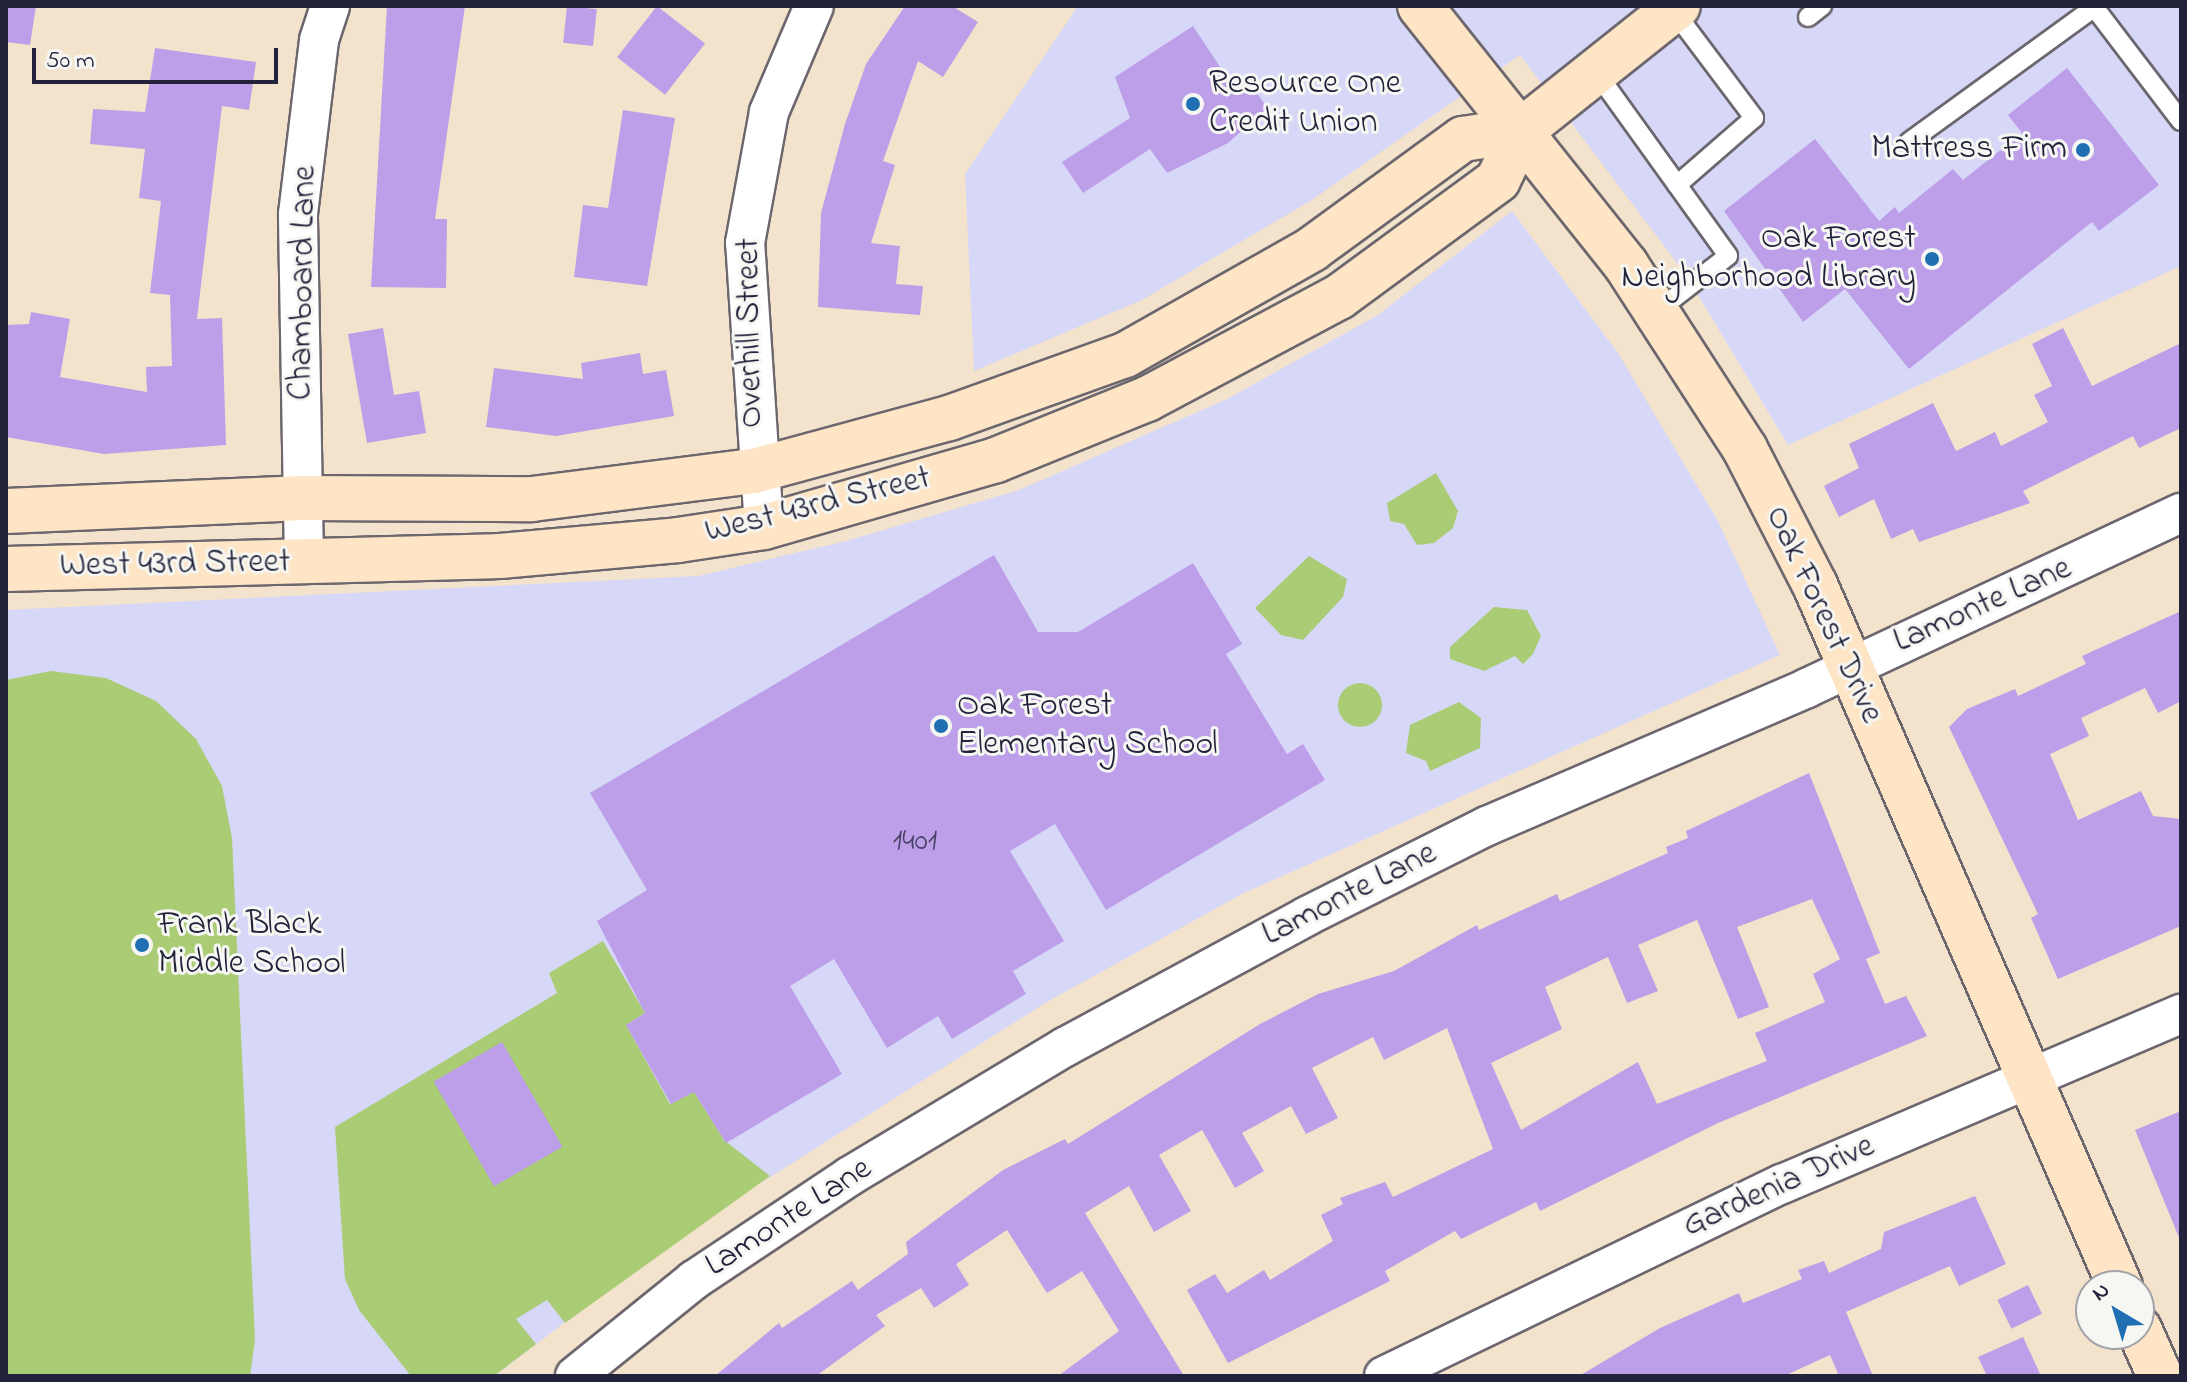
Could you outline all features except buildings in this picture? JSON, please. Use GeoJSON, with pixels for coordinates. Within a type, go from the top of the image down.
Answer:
{"type":"FeatureCollection","features":[{"type":"Feature","properties":{"kind":"main road","name":"Oak Forest Drive"},"geometry":{"type":"LineString","coordinates":[[1420,6],[1522,130],[1657,311],[1745,449],[1849,667],[2113,1270]]}},
{"type":"Feature","properties":{"kind":"main road","name":"West 43rd Street"},"geometry":{"type":"LineString","coordinates":[[6,569],[500,556],[764,527],[996,460],[1147,399],[1339,297],[1498,180],[1522,130],[1676,8]]}},
{"type":"Feature","properties":{"kind":"main road","name":"West 43rd Street"},"geometry":{"type":"LineString","coordinates":[[6,511],[303,498],[532,499],[754,471],[949,418],[1125,355],[1312,249],[1463,139],[1522,130]]}},
{"type":"Feature","properties":{"kind":"main road"},"geometry":{"type":"LineString","coordinates":[[2148,1350],[2160,1376]]}},
{"type":"Feature","properties":{"kind":"street","name":"Chamboard Lane"},"geometry":{"type":"LineString","coordinates":[[304,562],[298,214],[319,40],[330,6]]}},
{"type":"Feature","properties":{"kind":"street","name":"Overhill Street"},"geometry":{"type":"LineString","coordinates":[[764,527],[754,471],[745,243],[769,112],[814,6]]}},
{"type":"Feature","properties":{"kind":"street","name":"Lamonte Lane"},"geometry":{"type":"LineString","coordinates":[[575,1376],[694,1280],[1065,1047],[1487,826],[1849,667],[2181,513]]}},
{"type":"Feature","properties":{"kind":"street","name":"Gardenia Drive"},"geometry":{"type":"LineString","coordinates":[[1384,1376],[1602,1267],[2181,1014]]}},
{"type":"Feature","properties":{"kind":"lane"},"geometry":{"type":"LineString","coordinates":[[1909,142],[2095,7],[2181,121]]}},
{"type":"Feature","properties":{"kind":"lane"},"geometry":{"type":"LineString","coordinates":[[1676,8],[1754,118],[1677,185]]}},
{"type":"Feature","properties":{"kind":"lane"},"geometry":{"type":"LineString","coordinates":[[1596,72],[1728,256],[1657,311]]}},
{"type":"Feature","properties":{"kind":"shaded area"},"geometry":{"type":"Polygon","coordinates":[[[1078,6],[2181,6],[2181,266],[1788,445],[1686,275],[1520,55],[1312,200],[1142,300],[974,371],[965,174],[1078,6]]]}},
{"type":"Feature","properties":{"kind":"shaded area","name":"Oak Forest Elementary School"},"geometry":{"type":"Polygon","coordinates":[[[1512,211],[1618,353],[1718,521],[1780,655],[1242,894],[1047,1002],[691,1227],[494,1376],[6,1376],[6,610],[698,576],[846,541],[1019,490],[1227,399],[1378,315],[1512,211]]]}},
{"type":"Feature","properties":{"kind":"green space"},"geometry":{"type":"Polygon","coordinates":[[[1436,473],[1458,511],[1453,528],[1434,543],[1417,545],[1404,524],[1390,521],[1387,503],[1436,473]]]}},
{"type":"Feature","properties":{"kind":"green space"},"geometry":{"type":"Polygon","coordinates":[[[1309,556],[1347,579],[1343,597],[1303,640],[1281,635],[1255,608],[1309,556]]]}},
{"type":"Feature","properties":{"kind":"green space"},"geometry":{"type":"Polygon","coordinates":[[[1494,607],[1527,610],[1541,636],[1533,654],[1523,664],[1515,656],[1484,671],[1450,659],[1450,647],[1494,607]]]}},
{"type":"Feature","properties":{"kind":"green space","name":"Frank Black Middle School"},"geometry":{"type":"Polygon","coordinates":[[[51,671],[106,678],[156,701],[196,739],[222,786],[232,838],[255,1340],[250,1376],[6,1376],[6,680],[51,671]]]}},
{"type":"Feature","properties":{"kind":"green space"},"geometry":{"type":"Polygon","coordinates":[[[1360,683],[1376,689],[1382,705],[1376,721],[1360,727],[1344,721],[1338,705],[1344,689],[1360,683]]]}},
{"type":"Feature","properties":{"kind":"green space"},"geometry":{"type":"Polygon","coordinates":[[[1459,702],[1481,718],[1480,748],[1430,771],[1426,761],[1406,753],[1410,725],[1459,702]]]}},
{"type":"Feature","properties":{"kind":"green space"},"geometry":{"type":"Polygon","coordinates":[[[603,941],[645,1013],[626,1025],[670,1104],[694,1092],[724,1140],[770,1176],[565,1323],[547,1300],[516,1319],[536,1344],[494,1376],[411,1376],[359,1310],[345,1279],[335,1127],[557,993],[549,973],[603,941]]]}},
{"type":"Feature","properties":{"kind":"place","name":"Resource One Credit Union"},"geometry":{"type":"Point","coordinates":[1193,104]}},
{"type":"Feature","properties":{"kind":"place","name":"Mattress Firm"},"geometry":{"type":"Point","coordinates":[2083,150]}},
{"type":"Feature","properties":{"kind":"place","name":"Oak Forest Neighborhood Library"},"geometry":{"type":"Point","coordinates":[1932,259]}},
{"type":"Feature","properties":{"kind":"place","name":"Oak Forest Elementary School"},"geometry":{"type":"Point","coordinates":[941,726]}},
{"type":"Feature","properties":{"kind":"place","name":"Frank Black Middle School"},"geometry":{"type":"Point","coordinates":[142,945]}}]}
